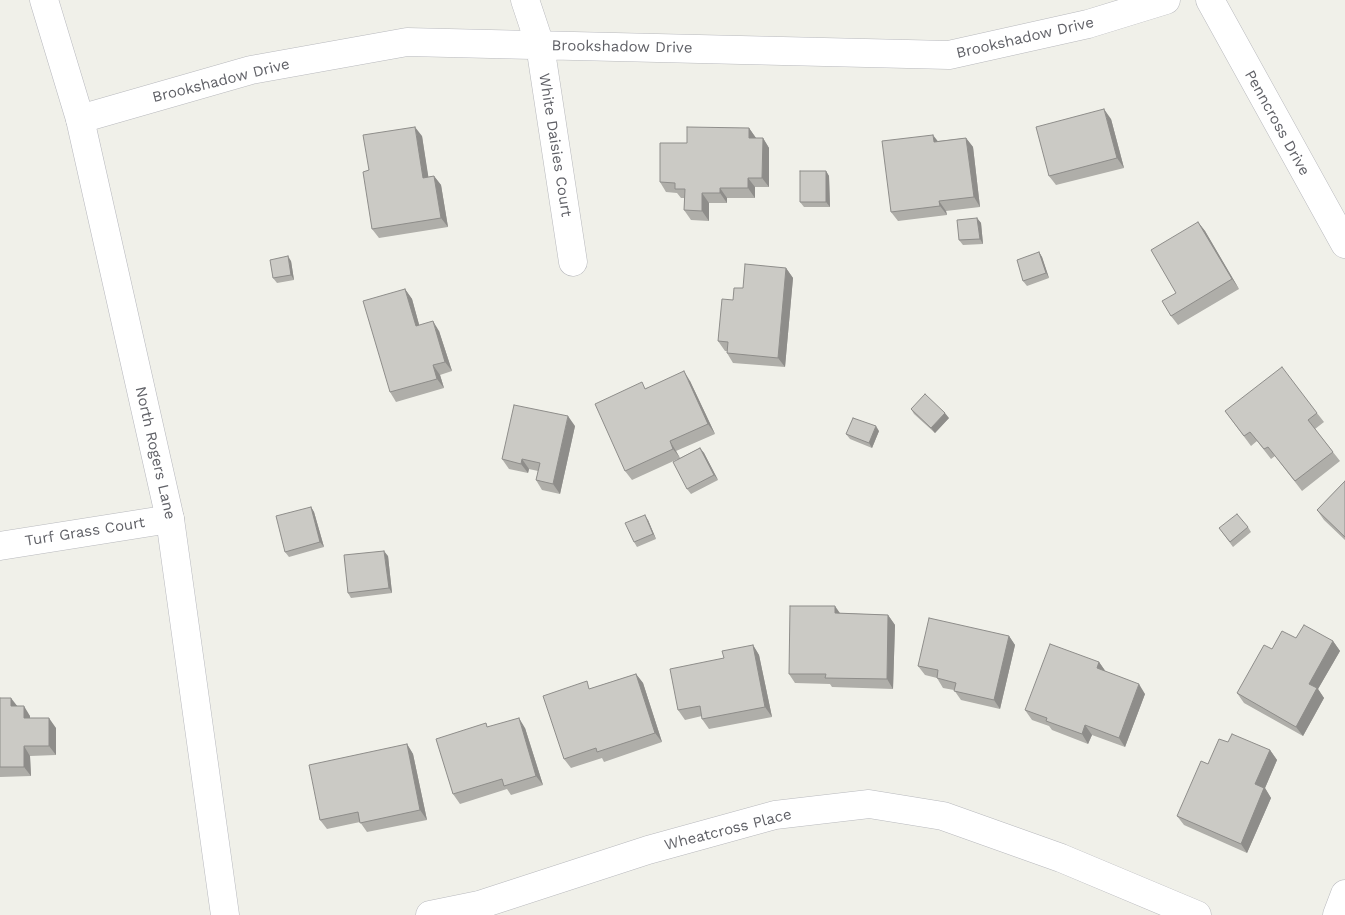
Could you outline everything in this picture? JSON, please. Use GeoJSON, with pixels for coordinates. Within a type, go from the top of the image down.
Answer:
{"type":"FeatureCollection","features":[{"type":"Feature","properties":{"kind":"street","name":"North Rogers Lane"},"geometry":{"type":"LineString","coordinates":[[44,0],[80,119],[170,519],[225,915]]}},
{"type":"Feature","properties":{"kind":"street","name":"White Daisies Court"},"geometry":{"type":"LineString","coordinates":[[525,0],[540,45],[573,262]]}},
{"type":"Feature","properties":{"kind":"street","name":"Brookshadow Drive"},"geometry":{"type":"LineString","coordinates":[[80,119],[251,70],[407,42],[949,55],[1088,24],[1166,0]]}},
{"type":"Feature","properties":{"kind":"street","name":"Penncross Drive"},"geometry":{"type":"LineString","coordinates":[[1210,0],[1345,244]]}},
{"type":"Feature","properties":{"kind":"street","name":"Turf Grass Court"},"geometry":{"type":"LineString","coordinates":[[0,546],[170,519]]}},
{"type":"Feature","properties":{"kind":"street","name":"Wheatcross Place"},"geometry":{"type":"LineString","coordinates":[[430,915],[479,905],[648,850],[775,815],[869,804],[943,816],[1061,858],[1197,915]]}},
{"type":"Feature","properties":{"kind":"street"},"geometry":{"type":"LineString","coordinates":[[1337,915],[1345,894]]}},
{"type":"Feature","properties":{"kind":"building"},"geometry":{"type":"Polygon","coordinates":[[[1104,109],[1117,158],[1049,176],[1036,127],[1104,109]]]}},
{"type":"Feature","properties":{"kind":"building"},"geometry":{"type":"Polygon","coordinates":[[[415,127],[423,178],[434,176],[441,218],[372,229],[363,172],[369,170],[363,135],[415,127]]]}},
{"type":"Feature","properties":{"kind":"building"},"geometry":{"type":"Polygon","coordinates":[[[687,127],[749,128],[749,138],[763,138],[762,178],[748,178],[748,188],[720,188],[720,193],[702,193],[702,211],[684,210],[685,189],[675,189],[675,183],[660,182],[660,143],[687,143],[687,127]]]}},
{"type":"Feature","properties":{"kind":"building"},"geometry":{"type":"Polygon","coordinates":[[[933,135],[934,142],[966,138],[974,197],[939,201],[940,206],[891,212],[882,141],[933,135]]]}},
{"type":"Feature","properties":{"kind":"building"},"geometry":{"type":"Polygon","coordinates":[[[800,171],[826,171],[826,202],[800,202],[800,171]]]}},
{"type":"Feature","properties":{"kind":"building"},"geometry":{"type":"Polygon","coordinates":[[[977,218],[980,239],[959,240],[957,220],[977,218]]]}},
{"type":"Feature","properties":{"kind":"building"},"geometry":{"type":"Polygon","coordinates":[[[1198,222],[1232,279],[1171,316],[1162,301],[1176,293],[1151,250],[1198,222]]]}},
{"type":"Feature","properties":{"kind":"building"},"geometry":{"type":"Polygon","coordinates":[[[1039,252],[1046,273],[1023,281],[1017,260],[1039,252]]]}},
{"type":"Feature","properties":{"kind":"building"},"geometry":{"type":"Polygon","coordinates":[[[288,256],[291,275],[273,278],[270,260],[288,256]]]}},
{"type":"Feature","properties":{"kind":"building"},"geometry":{"type":"Polygon","coordinates":[[[745,264],[786,268],[778,358],[727,353],[728,342],[718,341],[722,299],[733,300],[734,288],[743,288],[745,264]]]}},
{"type":"Feature","properties":{"kind":"building"},"geometry":{"type":"Polygon","coordinates":[[[405,289],[416,326],[433,321],[445,362],[433,365],[437,379],[390,392],[363,301],[405,289]]]}},
{"type":"Feature","properties":{"kind":"building"},"geometry":{"type":"Polygon","coordinates":[[[1282,367],[1317,413],[1308,420],[1333,452],[1295,481],[1268,447],[1264,449],[1250,432],[1244,436],[1225,411],[1282,367]]]}},
{"type":"Feature","properties":{"kind":"building"},"geometry":{"type":"Polygon","coordinates":[[[684,371],[708,424],[670,441],[673,449],[625,471],[595,404],[642,382],[645,389],[684,371]]]}},
{"type":"Feature","properties":{"kind":"building"},"geometry":{"type":"Polygon","coordinates":[[[925,394],[945,413],[931,428],[911,409],[925,394]]]}},
{"type":"Feature","properties":{"kind":"building"},"geometry":{"type":"Polygon","coordinates":[[[514,405],[568,416],[553,484],[536,480],[540,463],[522,459],[521,464],[502,459],[514,405]]]}},
{"type":"Feature","properties":{"kind":"building"},"geometry":{"type":"Polygon","coordinates":[[[853,418],[876,426],[869,443],[846,434],[853,418]]]}},
{"type":"Feature","properties":{"kind":"building"},"geometry":{"type":"Polygon","coordinates":[[[700,448],[714,475],[687,489],[673,462],[700,448]]]}},
{"type":"Feature","properties":{"kind":"building"},"geometry":{"type":"Polygon","coordinates":[[[1345,481],[1345,537],[1317,510],[1345,481]]]}},
{"type":"Feature","properties":{"kind":"building"},"geometry":{"type":"Polygon","coordinates":[[[311,507],[320,542],[285,552],[276,516],[311,507]]]}},
{"type":"Feature","properties":{"kind":"building"},"geometry":{"type":"Polygon","coordinates":[[[1237,514],[1248,527],[1230,542],[1219,528],[1237,514]]]}},
{"type":"Feature","properties":{"kind":"building"},"geometry":{"type":"Polygon","coordinates":[[[645,515],[653,534],[634,542],[625,523],[645,515]]]}},
{"type":"Feature","properties":{"kind":"building"},"geometry":{"type":"Polygon","coordinates":[[[384,551],[389,588],[348,593],[344,555],[384,551]]]}},
{"type":"Feature","properties":{"kind":"building"},"geometry":{"type":"Polygon","coordinates":[[[790,606],[835,606],[835,613],[888,615],[887,679],[825,678],[826,674],[789,674],[790,606]]]}},
{"type":"Feature","properties":{"kind":"building"},"geometry":{"type":"Polygon","coordinates":[[[929,618],[1009,636],[994,700],[954,691],[956,683],[937,678],[938,670],[918,666],[929,618]]]}},
{"type":"Feature","properties":{"kind":"building"},"geometry":{"type":"Polygon","coordinates":[[[1304,625],[1333,641],[1309,684],[1317,688],[1296,727],[1237,693],[1264,645],[1272,649],[1282,631],[1296,638],[1304,625]]]}},
{"type":"Feature","properties":{"kind":"building"},"geometry":{"type":"Polygon","coordinates":[[[1050,644],[1099,662],[1097,668],[1139,684],[1119,738],[1085,725],[1082,734],[1046,721],[1047,718],[1025,710],[1050,644]]]}},
{"type":"Feature","properties":{"kind":"building"},"geometry":{"type":"Polygon","coordinates":[[[753,645],[765,707],[702,719],[700,706],[678,710],[670,669],[724,658],[722,651],[753,645]]]}},
{"type":"Feature","properties":{"kind":"building"},"geometry":{"type":"Polygon","coordinates":[[[636,674],[655,733],[597,752],[596,748],[564,759],[543,696],[587,681],[589,689],[636,674]]]}},
{"type":"Feature","properties":{"kind":"building"},"geometry":{"type":"Polygon","coordinates":[[[0,698],[11,698],[11,706],[24,706],[24,718],[49,718],[49,746],[24,746],[24,767],[0,767],[0,698]]]}},
{"type":"Feature","properties":{"kind":"building"},"geometry":{"type":"Polygon","coordinates":[[[519,718],[536,776],[504,786],[502,779],[453,794],[436,739],[486,723],[487,727],[519,718]]]}},
{"type":"Feature","properties":{"kind":"building"},"geometry":{"type":"Polygon","coordinates":[[[1232,734],[1270,750],[1255,784],[1264,788],[1241,844],[1177,816],[1201,761],[1208,764],[1219,739],[1228,742],[1232,734]]]}},
{"type":"Feature","properties":{"kind":"building"},"geometry":{"type":"Polygon","coordinates":[[[407,744],[420,810],[360,823],[358,812],[320,820],[309,765],[407,744]]]}}]}
